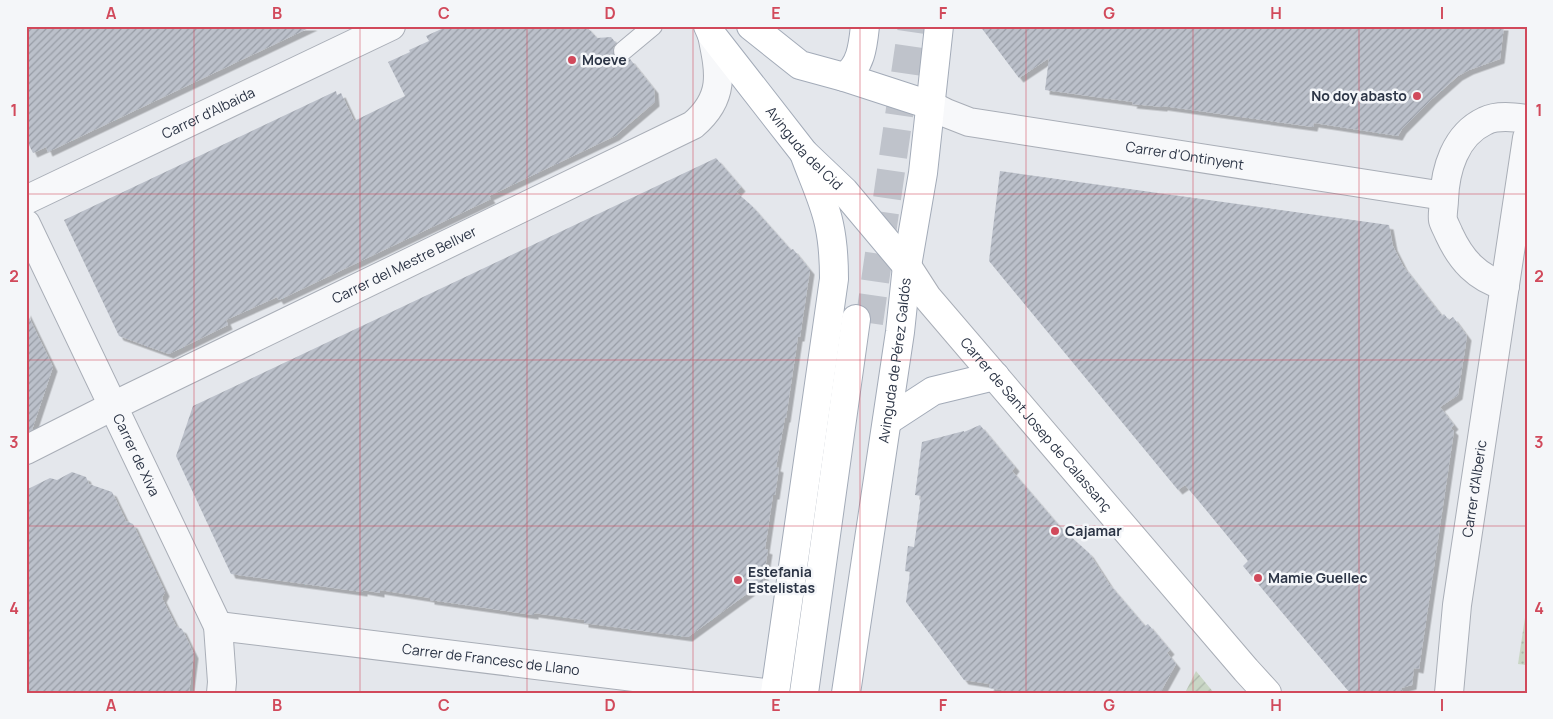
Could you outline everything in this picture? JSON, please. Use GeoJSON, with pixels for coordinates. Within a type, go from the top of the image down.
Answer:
{"type":"FeatureCollection","features":[{"type":"Feature","properties":{"kind":"main road"},"geometry":{"type":"LineString","coordinates":[[751,26],[800,64],[930,105]]}},
{"type":"Feature","properties":{"kind":"main road"},"geometry":{"type":"LineString","coordinates":[[844,77],[851,73],[858,61],[865,26]]}},
{"type":"Feature","properties":{"kind":"main road","name":"Avinguda de Pérez Galdós"},"geometry":{"type":"LineString","coordinates":[[846,693],[900,332],[907,266],[923,173],[939,26]]}},
{"type":"Feature","properties":{"kind":"main road","name":"Avinguda del Cid"},"geometry":{"type":"LineString","coordinates":[[710,31],[804,154],[844,191],[907,266]]}},
{"type":"Feature","properties":{"kind":"main road"},"geometry":{"type":"LineString","coordinates":[[775,693],[834,279],[834,255],[829,223],[804,154]]}},
{"type":"Feature","properties":{"kind":"main road","name":"Carrer de Sant Josep de Calassanç"},"geometry":{"type":"LineString","coordinates":[[907,266],[927,297],[1250,681],[1267,693]]}},
{"type":"Feature","properties":{"kind":"main road"},"geometry":{"type":"LineString","coordinates":[[804,693],[863,321],[818,693]]}},
{"type":"Feature","properties":{"kind":"main road"},"geometry":{"type":"LineString","coordinates":[[887,421],[933,392],[995,376]]}},
{"type":"Feature","properties":{"kind":"street","name":"Carrer d'Albaida"},"geometry":{"type":"LineString","coordinates":[[26,200],[391,26]]}},
{"type":"Feature","properties":{"kind":"street","name":"Carrer del Mestre Bellver"},"geometry":{"type":"LineString","coordinates":[[26,450],[693,125],[710,108],[718,84],[718,64],[710,31]]}},
{"type":"Feature","properties":{"kind":"street","name":"Carrer d'Ontinyent"},"geometry":{"type":"LineString","coordinates":[[930,105],[969,122],[1444,196]]}},
{"type":"Feature","properties":{"kind":"street"},"geometry":{"type":"LineString","coordinates":[[1505,286],[1490,281],[1469,266],[1456,249],[1443,220],[1444,186],[1450,159],[1468,132],[1486,120],[1509,117],[1527,119]]}},
{"type":"Feature","properties":{"kind":"street","name":"Carrer d'Alberic"},"geometry":{"type":"LineString","coordinates":[[1449,693],[1457,605],[1505,286],[1522,207],[1527,138]]}},
{"type":"Feature","properties":{"kind":"street","name":"Carrer de Xiva"},"geometry":{"type":"LineString","coordinates":[[26,224],[218,626],[221,693]]}},
{"type":"Feature","properties":{"kind":"street","name":"Carrer de Francesc de Llano"},"geometry":{"type":"LineString","coordinates":[[218,626],[764,693]]}},
{"type":"Feature","properties":{"kind":"lane"},"geometry":{"type":"LineString","coordinates":[[623,51],[653,26]]}},
{"type":"Feature","properties":{"kind":"green space"},"geometry":{"type":"Polygon","coordinates":[[[1527,604],[1527,665],[1518,664],[1527,604]]]}},
{"type":"Feature","properties":{"kind":"green space"},"geometry":{"type":"Polygon","coordinates":[[[1196,671],[1214,693],[1185,693],[1196,671]]]}},
{"type":"Feature","properties":{"kind":"building"},"geometry":{"type":"Polygon","coordinates":[[[26,26],[313,26],[48,152],[46,147],[33,153],[26,139],[26,26]]]}},
{"type":"Feature","properties":{"kind":"building"},"geometry":{"type":"Polygon","coordinates":[[[448,26],[586,26],[597,38],[611,37],[616,43],[613,48],[615,57],[620,61],[630,59],[654,89],[655,102],[615,136],[489,196],[491,199],[279,300],[277,297],[226,320],[228,325],[169,354],[119,336],[64,220],[336,91],[337,95],[341,93],[354,121],[405,96],[388,62],[429,41],[426,36],[448,26]]]}},
{"type":"Feature","properties":{"kind":"building"},"geometry":{"type":"Polygon","coordinates":[[[980,26],[1504,26],[1500,59],[1458,76],[1402,129],[1398,136],[1314,123],[1313,127],[1163,106],[1132,104],[1133,102],[1045,90],[1049,58],[1019,78],[980,26]]]}},
{"type":"Feature","properties":{"kind":"building"},"geometry":{"type":"Polygon","coordinates":[[[716,158],[741,187],[736,192],[751,205],[791,250],[793,249],[810,270],[800,337],[798,337],[786,418],[776,467],[779,468],[765,549],[768,550],[763,582],[688,637],[584,623],[584,620],[430,600],[430,598],[380,590],[380,593],[363,590],[363,592],[231,574],[176,456],[193,406],[716,158]]]}},
{"type":"Feature","properties":{"kind":"building"},"geometry":{"type":"Polygon","coordinates":[[[1000,171],[1389,225],[1393,246],[1403,266],[1442,316],[1444,314],[1449,320],[1453,317],[1467,336],[1458,395],[1440,407],[1454,425],[1451,428],[1454,431],[1419,669],[1414,668],[1412,685],[1401,688],[1403,693],[1350,693],[1243,566],[1248,561],[1197,499],[1185,485],[1178,490],[989,261],[1000,171]]]}},
{"type":"Feature","properties":{"kind":"building"},"geometry":{"type":"Polygon","coordinates":[[[26,311],[53,367],[32,430],[28,432],[26,431],[26,311]]]}},
{"type":"Feature","properties":{"kind":"building"},"geometry":{"type":"Polygon","coordinates":[[[980,425],[1015,467],[1012,471],[1061,528],[1089,553],[1109,584],[1145,626],[1148,624],[1170,650],[1167,653],[1176,664],[1160,693],[1020,693],[989,688],[990,684],[964,680],[906,602],[910,572],[905,571],[908,546],[914,547],[921,496],[915,495],[922,442],[964,432],[980,425]]]}},
{"type":"Feature","properties":{"kind":"building"},"geometry":{"type":"Polygon","coordinates":[[[72,472],[86,477],[89,484],[112,492],[126,521],[133,524],[165,592],[162,598],[176,626],[182,629],[194,654],[189,693],[26,693],[26,490],[50,478],[57,480],[72,472]]]}},
{"type":"Feature","properties":{"kind":"tunnel"},"geometry":{"type":"LineString","coordinates":[[869,323],[912,26]]}},
{"type":"Feature","properties":{"kind":"place","name":"Moeve"},"geometry":{"type":"Point","coordinates":[572,60]}},
{"type":"Feature","properties":{"kind":"place","name":"No doy abasto"},"geometry":{"type":"Point","coordinates":[1417,96]}},
{"type":"Feature","properties":{"kind":"place","name":"Cajamar"},"geometry":{"type":"Point","coordinates":[1055,531]}},
{"type":"Feature","properties":{"kind":"place","name":"Mamie Guellec"},"geometry":{"type":"Point","coordinates":[1258,578]}},
{"type":"Feature","properties":{"kind":"place","name":"Estefania Estelistas"},"geometry":{"type":"Point","coordinates":[738,580]}}]}
